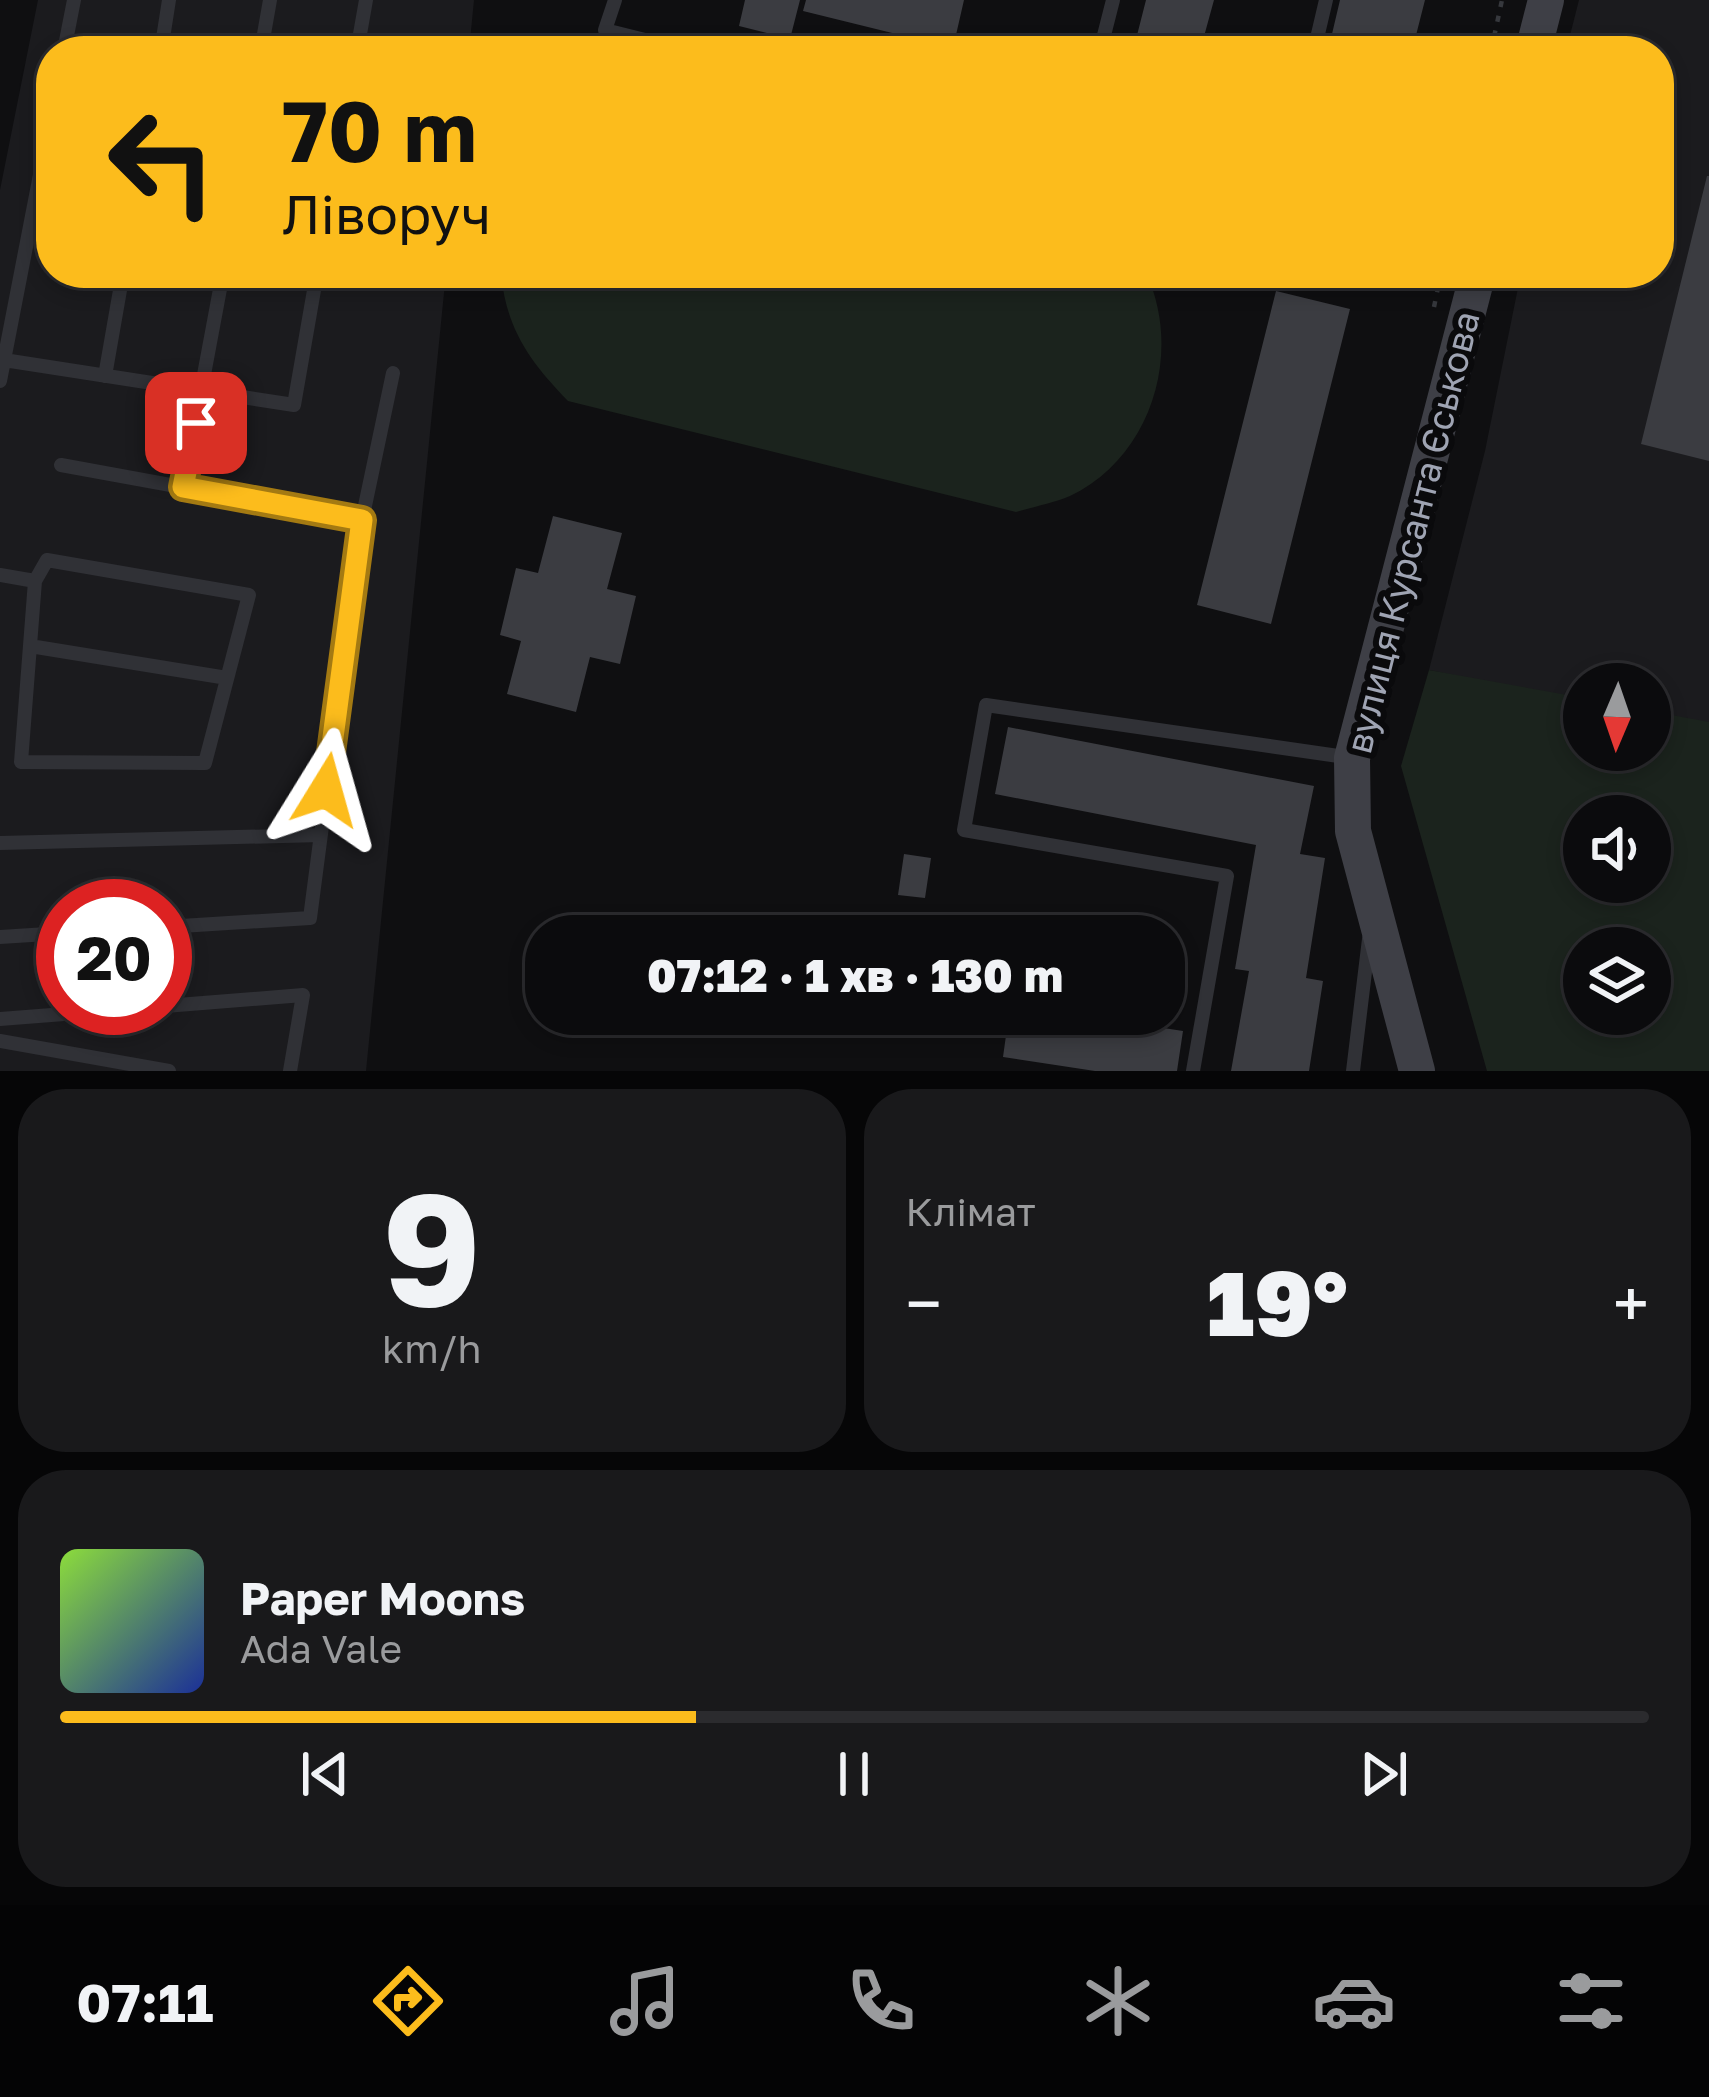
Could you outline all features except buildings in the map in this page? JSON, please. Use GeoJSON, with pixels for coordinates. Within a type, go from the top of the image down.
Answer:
{"type":"FeatureCollection","features":[{"type":"Feature","properties":{"kind":"street"},"geometry":{"type":"LineString","coordinates":[[1538,36],[1546,0]]}},
{"type":"Feature","properties":{"kind":"street","name":"вулиця Курсанта Єськова"},"geometry":{"type":"LineString","coordinates":[[1417,1071],[1353,831],[1352,758],[1474,288]]}},
{"type":"Feature","properties":{"kind":"lane"},"geometry":{"type":"LineString","coordinates":[[67,36],[74,0]]}},
{"type":"Feature","properties":{"kind":"lane"},"geometry":{"type":"LineString","coordinates":[[163,36],[169,0]]}},
{"type":"Feature","properties":{"kind":"lane"},"geometry":{"type":"LineString","coordinates":[[264,36],[270,0]]}},
{"type":"Feature","properties":{"kind":"lane"},"geometry":{"type":"LineString","coordinates":[[360,36],[366,0]]}},
{"type":"Feature","properties":{"kind":"lane"},"geometry":{"type":"LineString","coordinates":[[615,0],[605,30],[629,36]]}},
{"type":"Feature","properties":{"kind":"lane"},"geometry":{"type":"LineString","coordinates":[[1104,36],[1113,0]]}},
{"type":"Feature","properties":{"kind":"lane"},"geometry":{"type":"LineString","coordinates":[[1317,36],[1325,0]]}},
{"type":"Feature","properties":{"kind":"lane"},"geometry":{"type":"LineString","coordinates":[[0,381],[36,195]]}},
{"type":"Feature","properties":{"kind":"lane"},"geometry":{"type":"LineString","coordinates":[[105,376],[120,288]]}},
{"type":"Feature","properties":{"kind":"lane"},"geometry":{"type":"LineString","coordinates":[[183,487],[220,288]]}},
{"type":"Feature","properties":{"kind":"lane"},"geometry":{"type":"LineString","coordinates":[[4,360],[294,405],[314,288]]}},
{"type":"Feature","properties":{"kind":"lane"},"geometry":{"type":"LineString","coordinates":[[192,925],[310,918],[362,520],[393,373]]}},
{"type":"Feature","properties":{"kind":"lane"},"geometry":{"type":"LineString","coordinates":[[61,465],[362,520]]}},
{"type":"Feature","properties":{"kind":"lane"},"geometry":{"type":"LineString","coordinates":[[47,560],[249,595],[205,764],[21,761],[30,646],[35,581],[47,560]]}},
{"type":"Feature","properties":{"kind":"lane"},"geometry":{"type":"LineString","coordinates":[[0,575],[35,581]]}},
{"type":"Feature","properties":{"kind":"lane"},"geometry":{"type":"LineString","coordinates":[[30,646],[227,677]]}},
{"type":"Feature","properties":{"kind":"lane"},"geometry":{"type":"LineString","coordinates":[[1193,1071],[1227,876],[964,830],[986,705],[1352,758]]}},
{"type":"Feature","properties":{"kind":"lane"},"geometry":{"type":"LineString","coordinates":[[0,843],[320,835]]}},
{"type":"Feature","properties":{"kind":"lane"},"geometry":{"type":"LineString","coordinates":[[1354,1071],[1367,977],[1370,908]]}},
{"type":"Feature","properties":{"kind":"lane"},"geometry":{"type":"LineString","coordinates":[[0,937],[36,935]]}},
{"type":"Feature","properties":{"kind":"lane"},"geometry":{"type":"LineString","coordinates":[[192,1004],[303,995],[290,1071]]}},
{"type":"Feature","properties":{"kind":"lane"},"geometry":{"type":"LineString","coordinates":[[0,1019],[36,1016]]}},
{"type":"Feature","properties":{"kind":"lane"},"geometry":{"type":"LineString","coordinates":[[0,1040],[170,1071]]}},
{"type":"Feature","properties":{"kind":"path"},"geometry":{"type":"LineString","coordinates":[[1494,36],[1502,0]]}},
{"type":"Feature","properties":{"kind":"shaded area"},"geometry":{"type":"Polygon","coordinates":[[[38,0],[474,0],[470,36],[36,36],[36,288],[444,288],[366,1071],[0,1071],[0,190],[38,0]]]}},
{"type":"Feature","properties":{"kind":"shaded area"},"geometry":{"type":"Polygon","coordinates":[[[1579,0],[1709,0],[1709,724],[1671,718],[1671,663],[1563,663],[1563,698],[1429,670],[1485,451],[1518,288],[1674,288],[1674,36],[1570,36],[1579,0]]]}},
{"type":"Feature","properties":{"kind":"shaded area"},"geometry":{"type":"Polygon","coordinates":[[[503,288],[1151,288],[1161,336],[1160,368],[1153,400],[1122,456],[1070,496],[1016,512],[568,401],[522,343],[503,288]]]}},
{"type":"Feature","properties":{"kind":"shaded area"},"geometry":{"type":"Polygon","coordinates":[[[1429,670],[1563,694],[1563,771],[1671,771],[1671,715],[1709,722],[1709,1071],[1487,1071],[1401,766],[1429,670]]]}},
{"type":"Feature","properties":{"kind":"route"},"geometry":{"type":"LineString","coordinates":[[196,423],[183,487],[362,520],[326,790]]}}]}
